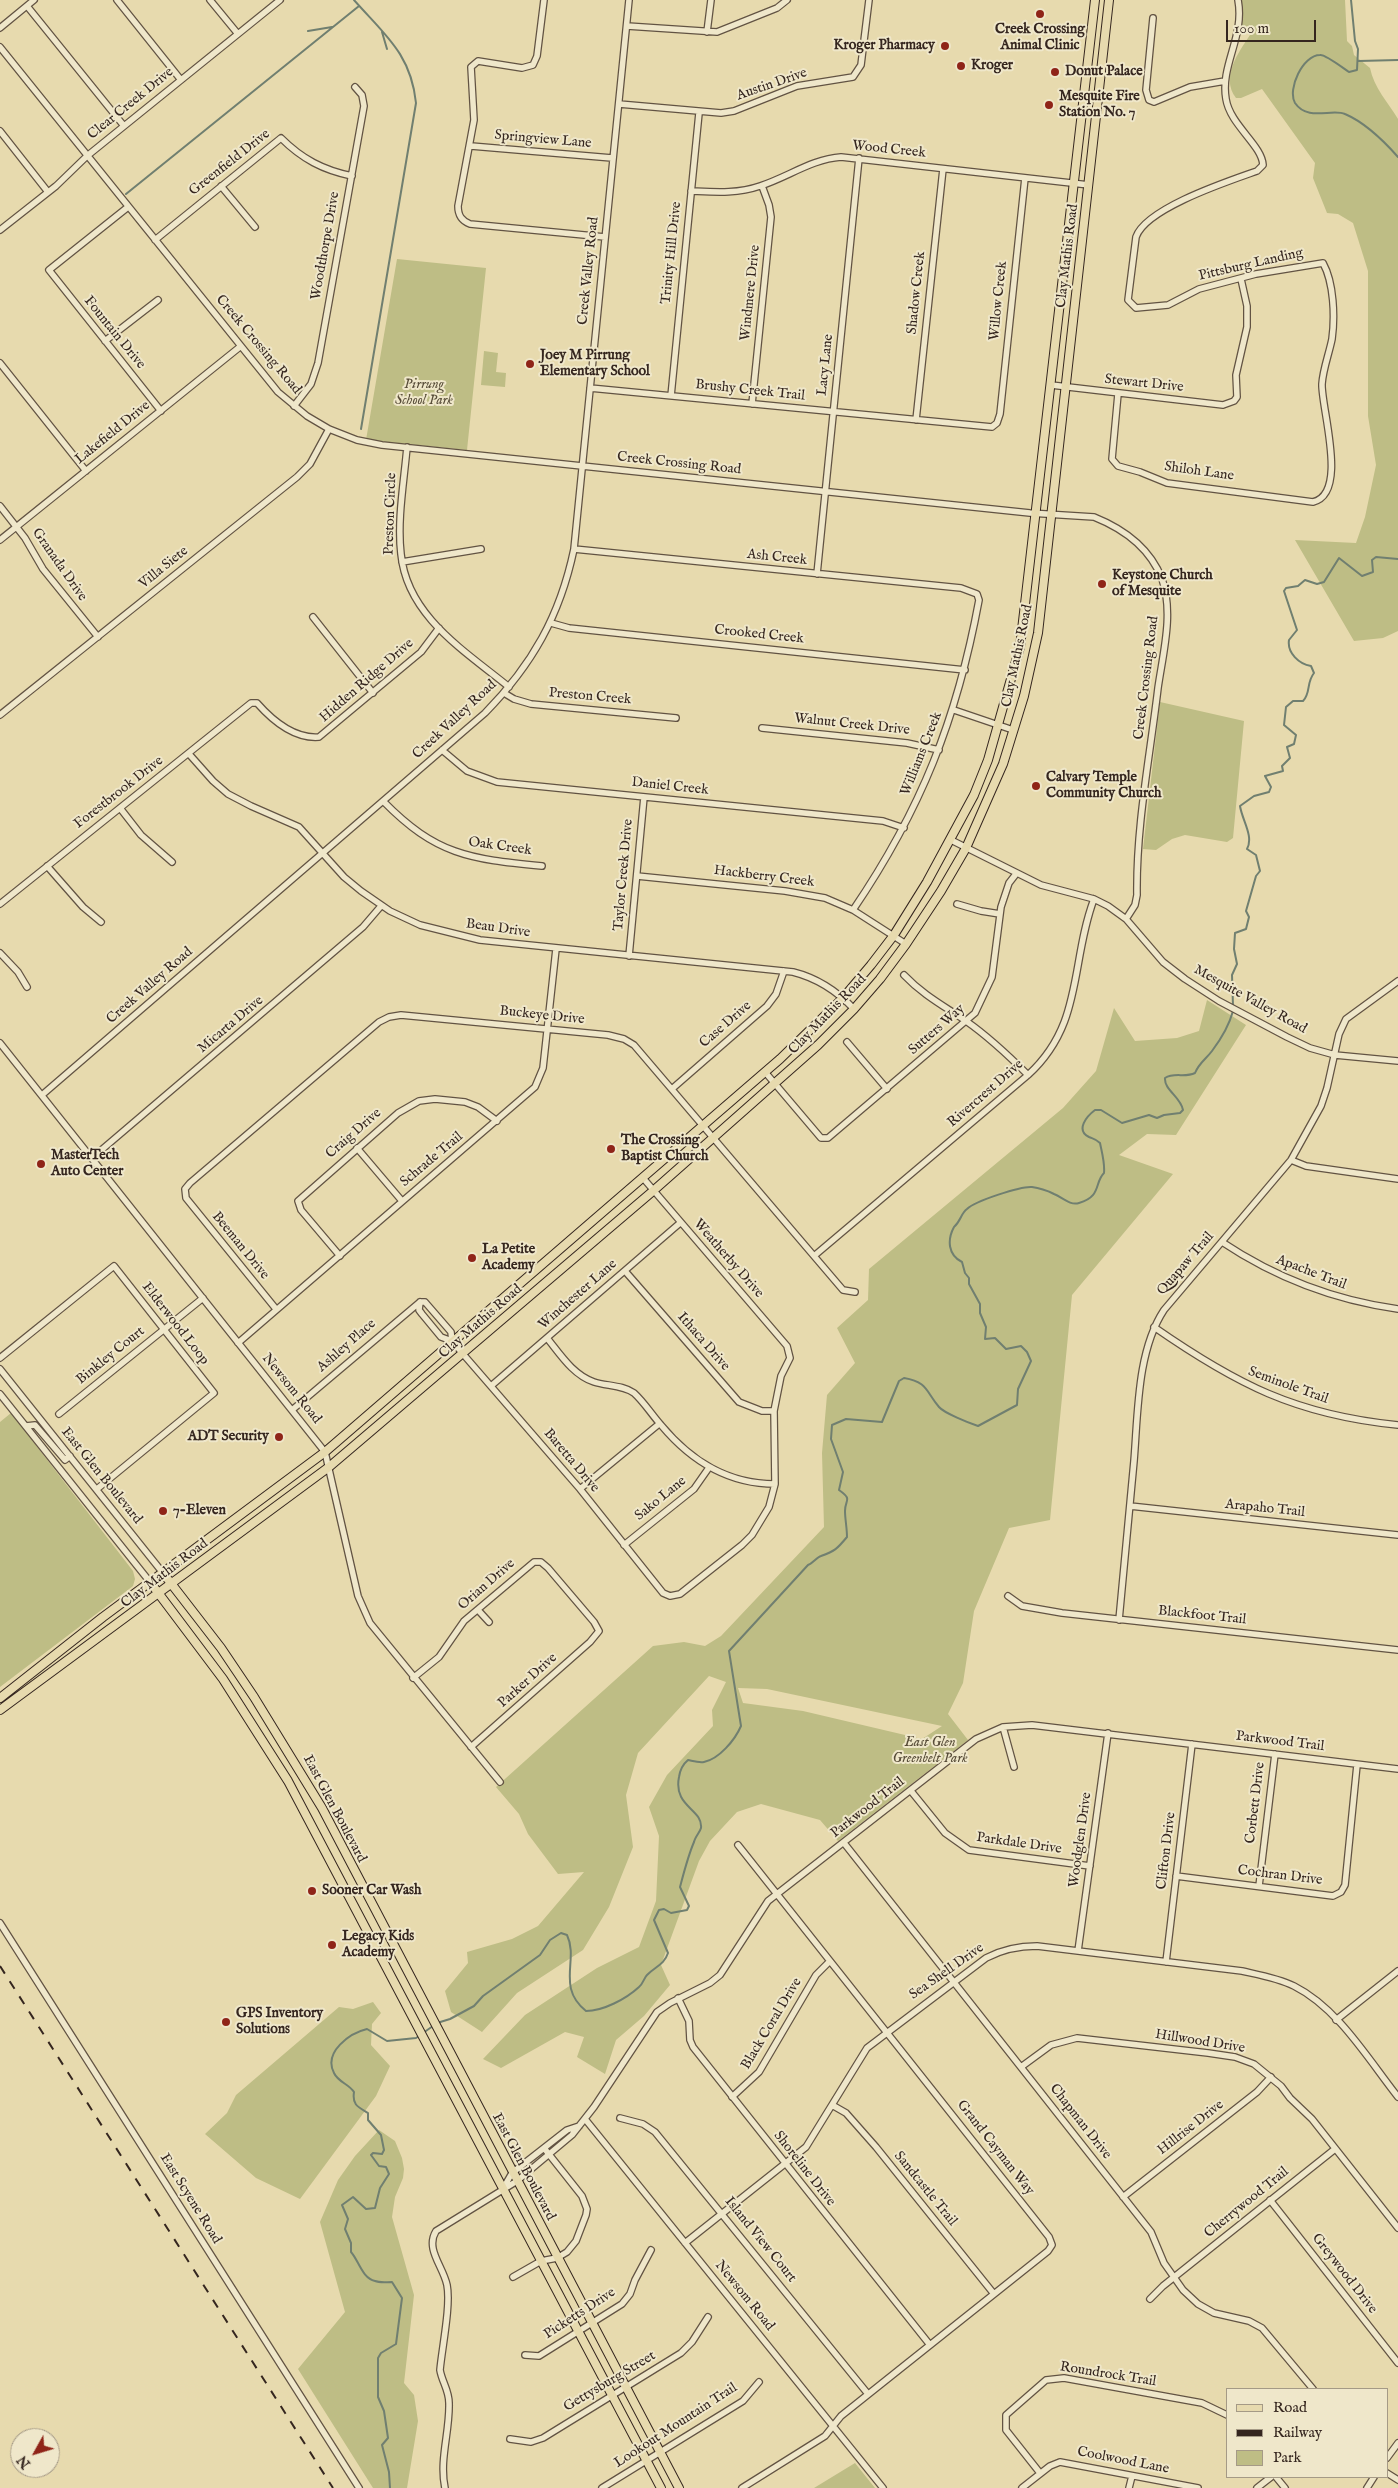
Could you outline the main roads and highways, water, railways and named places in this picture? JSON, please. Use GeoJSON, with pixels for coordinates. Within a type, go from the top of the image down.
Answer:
{"type":"FeatureCollection","features":[{"type":"Feature","properties":{"kind":"main road","name":"Clay Mathis Road"},"geometry":{"type":"LineString","coordinates":[[0,1698],[150,1582],[325,1452],[766,1072],[843,998],[894,935],[951,840],[974,795],[999,725],[1020,647],[1051,385],[1072,183],[1095,0]]}},
{"type":"Feature","properties":{"kind":"main road","name":"Clay Mathis Road"},"geometry":{"type":"LineString","coordinates":[[0,1710],[329,1467],[654,1191],[818,1045],[854,1009],[880,979],[906,944],[941,891],[966,848],[996,780],[1024,696],[1038,633],[1109,0]]}},
{"type":"Feature","properties":{"kind":"main road"},"geometry":{"type":"LineString","coordinates":[[1090,40],[1104,42]]}},
{"type":"Feature","properties":{"kind":"main road"},"geometry":{"type":"LineString","coordinates":[[1082,104],[1098,105]]}},
{"type":"Feature","properties":{"kind":"main road"},"geometry":{"type":"LineString","coordinates":[[1063,266],[1080,268]]}},
{"type":"Feature","properties":{"kind":"main road"},"geometry":{"type":"LineString","coordinates":[[512,1290],[524,1302]]}},
{"type":"Feature","properties":{"kind":"main road","name":"East Glen Boulevard"},"geometry":{"type":"LineString","coordinates":[[163,1573],[221,1648],[254,1697],[322,1808],[355,1875],[679,2488]]}},
{"type":"Feature","properties":{"kind":"main road","name":"East Glen Boulevard"},"geometry":{"type":"LineString","coordinates":[[150,1582],[205,1654],[262,1738],[288,1781],[662,2488]]}},
{"type":"Feature","properties":{"kind":"main road"},"geometry":{"type":"LineString","coordinates":[[341,1882],[355,1875]]}},
{"type":"Feature","properties":{"kind":"waterway"},"geometry":{"type":"LineString","coordinates":[[354,0],[395,46],[409,71],[416,103],[361,429]]}},
{"type":"Feature","properties":{"kind":"waterway"},"geometry":{"type":"LineString","coordinates":[[1351,0],[1355,41],[1358,49],[1357,70],[1349,72],[1322,55],[1314,56],[1303,66],[1298,74],[1293,97],[1300,109],[1306,112],[1340,113],[1353,118],[1374,133],[1398,157]]}},
{"type":"Feature","properties":{"kind":"waterway"},"geometry":{"type":"LineString","coordinates":[[126,194],[359,6]]}},
{"type":"Feature","properties":{"kind":"waterway"},"geometry":{"type":"LineString","coordinates":[[308,31],[332,27]]}},
{"type":"Feature","properties":{"kind":"waterway"},"geometry":{"type":"LineString","coordinates":[[382,32],[387,49]]}},
{"type":"Feature","properties":{"kind":"waterway"},"geometry":{"type":"LineString","coordinates":[[1359,61],[1398,60]]}},
{"type":"Feature","properties":{"kind":"waterway"},"geometry":{"type":"LineString","coordinates":[[1233,1006],[1232,975],[1237,964],[1234,949],[1235,933],[1246,929],[1249,917],[1246,911],[1256,876],[1260,871],[1256,855],[1247,849],[1249,839],[1240,806],[1254,796],[1269,792],[1271,787],[1265,776],[1283,771],[1282,766],[1290,758],[1287,747],[1294,744],[1296,735],[1284,725],[1286,707],[1293,701],[1303,701],[1307,695],[1310,680],[1314,673],[1311,666],[1298,660],[1290,649],[1289,640],[1297,630],[1284,591],[1286,588],[1298,586],[1305,580],[1317,584],[1324,582],[1339,558],[1362,576],[1373,572],[1372,560],[1376,557],[1398,559]]}},
{"type":"Feature","properties":{"kind":"waterway"},"geometry":{"type":"LineString","coordinates":[[437,2023],[450,2019],[474,2006],[483,1996],[540,1955],[550,1940],[561,1933],[567,1935],[570,1944],[570,1983],[572,1993],[577,2002],[586,2011],[607,2007],[628,1996],[664,1960],[668,1953],[654,1920],[659,1910],[664,1909],[671,1913],[687,1910],[689,1906],[680,1887],[695,1838],[701,1828],[698,1816],[680,1795],[678,1787],[681,1770],[688,1760],[702,1762],[710,1760],[721,1753],[731,1743],[741,1726],[729,1651],[808,1565],[836,1549],[847,1537],[845,1511],[847,1498],[839,1490],[843,1472],[831,1439],[832,1425],[846,1419],[882,1422],[899,1381],[904,1378],[918,1382],[926,1388],[942,1409],[957,1418],[978,1426],[1017,1405],[1018,1389],[1031,1361],[1027,1352],[1021,1346],[1006,1349],[995,1338],[985,1339],[986,1327],[980,1313],[980,1304],[969,1284],[969,1278],[965,1273],[962,1262],[951,1251],[950,1237],[954,1227],[965,1211],[972,1206],[988,1198],[1026,1187],[1041,1189],[1076,1204],[1091,1197],[1104,1173],[1104,1166],[1100,1143],[1083,1131],[1086,1119],[1095,1110],[1101,1110],[1122,1123],[1149,1115],[1157,1118],[1180,1113],[1183,1110],[1182,1105],[1167,1086],[1165,1078],[1172,1075],[1195,1073],[1198,1066],[1222,1037],[1233,1011]]}},
{"type":"Feature","properties":{"kind":"waterway"},"geometry":{"type":"LineString","coordinates":[[423,2033],[433,2026]]}},
{"type":"Feature","properties":{"kind":"waterway"},"geometry":{"type":"LineString","coordinates":[[390,2488],[389,2472],[382,2445],[388,2438],[384,2411],[378,2397],[378,2358],[381,2353],[396,2344],[402,2298],[392,2282],[379,2282],[371,2279],[361,2269],[351,2252],[351,2243],[345,2229],[348,2219],[342,2205],[353,2197],[366,2209],[375,2208],[380,2188],[389,2174],[386,2167],[379,2166],[371,2155],[373,2153],[382,2154],[384,2150],[381,2135],[368,2120],[368,2113],[355,2103],[354,2092],[334,2073],[332,2058],[335,2051],[346,2039],[367,2029],[387,2041],[416,2038],[419,2036]]}},
{"type":"Feature","properties":{"kind":"railway"},"geometry":{"type":"LineString","coordinates":[[0,1966],[333,2488]]}},
{"type":"Feature","properties":{"kind":"place","name":"Creek Crossing Animal Clinic"},"geometry":{"type":"Point","coordinates":[1040,14]}},
{"type":"Feature","properties":{"kind":"place","name":"Kroger Pharmacy"},"geometry":{"type":"Point","coordinates":[945,46]}},
{"type":"Feature","properties":{"kind":"place","name":"Kroger"},"geometry":{"type":"Point","coordinates":[961,66]}},
{"type":"Feature","properties":{"kind":"place","name":"Donut Palace"},"geometry":{"type":"Point","coordinates":[1055,72]}},
{"type":"Feature","properties":{"kind":"place","name":"Mesquite Fire Station No. 7"},"geometry":{"type":"Point","coordinates":[1049,105]}},
{"type":"Feature","properties":{"kind":"place","name":"Joey M Pirrung Elementary School"},"geometry":{"type":"Point","coordinates":[530,364]}},
{"type":"Feature","properties":{"kind":"place","name":"Keystone Church of Mesquite"},"geometry":{"type":"Point","coordinates":[1102,584]}},
{"type":"Feature","properties":{"kind":"place","name":"Calvary Temple Community Church"},"geometry":{"type":"Point","coordinates":[1036,786]}},
{"type":"Feature","properties":{"kind":"place","name":"The Crossing Baptist Church"},"geometry":{"type":"Point","coordinates":[611,1149]}},
{"type":"Feature","properties":{"kind":"place","name":"MasterTech Auto Center"},"geometry":{"type":"Point","coordinates":[41,1164]}},
{"type":"Feature","properties":{"kind":"place","name":"La Petite Academy"},"geometry":{"type":"Point","coordinates":[472,1258]}},
{"type":"Feature","properties":{"kind":"place","name":"ADT Security"},"geometry":{"type":"Point","coordinates":[279,1437]}},
{"type":"Feature","properties":{"kind":"place","name":"7-Eleven"},"geometry":{"type":"Point","coordinates":[163,1511]}},
{"type":"Feature","properties":{"kind":"place","name":"Sooner Car Wash"},"geometry":{"type":"Point","coordinates":[312,1891]}},
{"type":"Feature","properties":{"kind":"place","name":"Legacy Kids Academy"},"geometry":{"type":"Point","coordinates":[332,1945]}},
{"type":"Feature","properties":{"kind":"place","name":"GPS Inventory Solutions"},"geometry":{"type":"Point","coordinates":[226,2022]}},
{"type":"Feature","properties":{"kind":"park label","name":"Pirrung School Park"},"geometry":{"type":"Point","coordinates":[424,394]}},
{"type":"Feature","properties":{"kind":"park label","name":"East Glen Greenbelt Park"},"geometry":{"type":"Point","coordinates":[930,1752]}}]}
